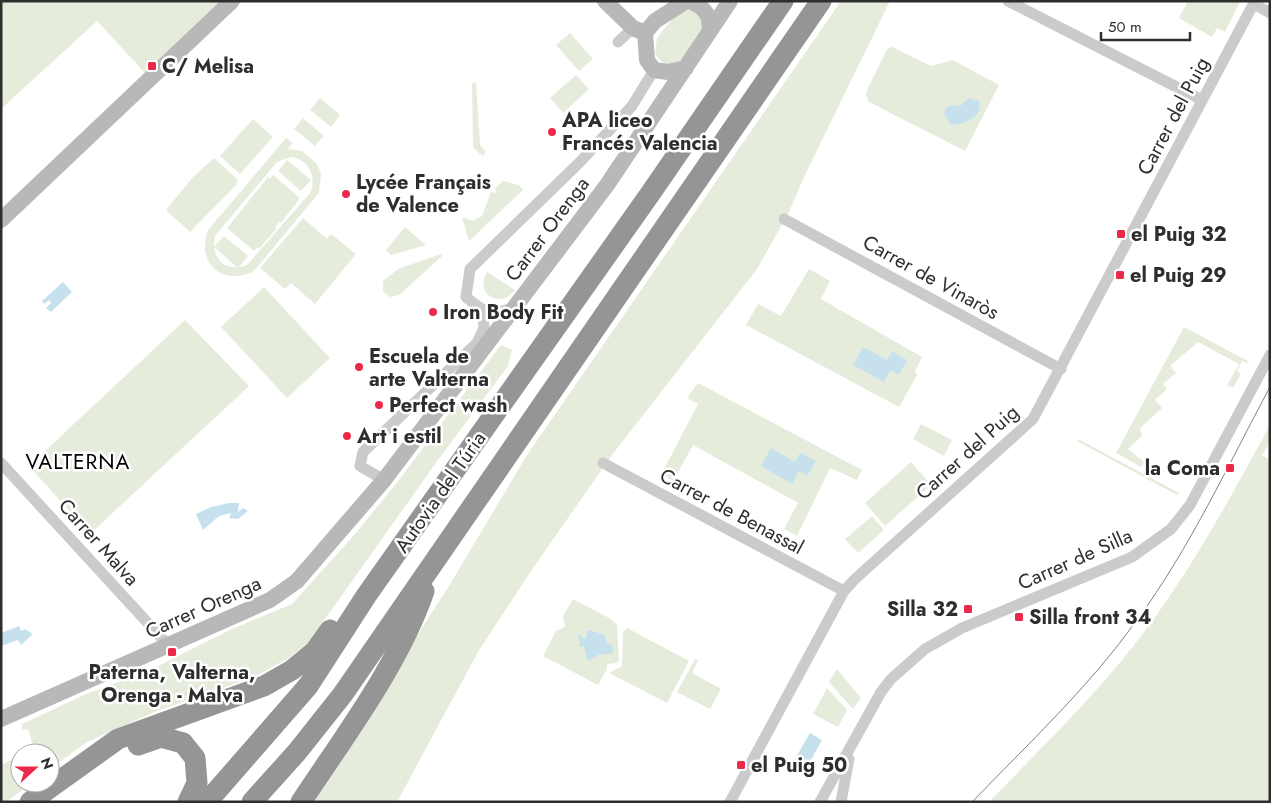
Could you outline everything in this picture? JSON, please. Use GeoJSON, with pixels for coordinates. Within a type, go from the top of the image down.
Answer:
{"type":"FeatureCollection","features":[{"type":"Feature","properties":{"kind":"highway","name":"Autovia del Túria"},"geometry":{"type":"LineString","coordinates":[[207,802],[308,686],[366,596],[650,194],[783,1]]}},
{"type":"Feature","properties":{"kind":"highway","name":"Autovia del Túria"},"geometry":{"type":"LineString","coordinates":[[252,802],[297,752],[343,694],[822,1]]}},
{"type":"Feature","properties":{"kind":"highway"},"geometry":{"type":"LineString","coordinates":[[302,802],[365,703],[414,620],[432,567]]}},
{"type":"Feature","properties":{"kind":"highway"},"geometry":{"type":"LineString","coordinates":[[30,802],[118,739],[264,686],[292,670],[315,650],[348,608],[366,596]]}},
{"type":"Feature","properties":{"kind":"highway"},"geometry":{"type":"LineString","coordinates":[[50,802],[121,752],[161,737],[183,743],[195,758],[197,783],[188,802]]}},
{"type":"Feature","properties":{"kind":"street"},"geometry":{"type":"LineString","coordinates":[[1,220],[232,1]]}},
{"type":"Feature","properties":{"kind":"street"},"geometry":{"type":"LineString","coordinates":[[605,1],[639,31],[646,60],[654,70],[668,72],[686,68]]}},
{"type":"Feature","properties":{"kind":"street"},"geometry":{"type":"LineString","coordinates":[[618,42],[686,1]]}},
{"type":"Feature","properties":{"kind":"street"},"geometry":{"type":"LineString","coordinates":[[690,1],[707,13],[711,22],[709,34]]}},
{"type":"Feature","properties":{"kind":"street","name":"Carrer Orenga"},"geometry":{"type":"LineString","coordinates":[[1,718],[169,646],[276,597],[297,581],[384,480],[607,185],[730,1]]}},
{"type":"Feature","properties":{"kind":"street"},"geometry":{"type":"LineString","coordinates":[[1008,1],[1202,100]]}},
{"type":"Feature","properties":{"kind":"street"},"geometry":{"type":"LineString","coordinates":[[1254,3],[1270,13]]}},
{"type":"Feature","properties":{"kind":"street","name":"Carrer del Puig"},"geometry":{"type":"LineString","coordinates":[[730,802],[844,591],[1032,419],[1061,369],[1254,3]]}},
{"type":"Feature","properties":{"kind":"street","name":"Carrer Orenga"},"geometry":{"type":"LineString","coordinates":[[515,308],[491,314],[483,312],[466,297],[470,269],[580,162],[632,106],[654,70]]}},
{"type":"Feature","properties":{"kind":"street","name":"Carrer de Vinaròs"},"geometry":{"type":"LineString","coordinates":[[784,219],[1061,369]]}},
{"type":"Feature","properties":{"kind":"street"},"geometry":{"type":"LineString","coordinates":[[384,480],[360,466],[363,452],[477,343],[484,328],[483,312]]}},
{"type":"Feature","properties":{"kind":"street","name":"Carrer de Silla"},"geometry":{"type":"LineString","coordinates":[[820,802],[851,750],[881,692],[902,668],[925,649],[962,628],[1132,557],[1171,529],[1190,505],[1265,377],[1270,355]]}},
{"type":"Feature","properties":{"kind":"street","name":"Carrer Malva"},"geometry":{"type":"LineString","coordinates":[[1,463],[169,646]]}},
{"type":"Feature","properties":{"kind":"street","name":"Carrer de Benassal"},"geometry":{"type":"LineString","coordinates":[[603,463],[821,572],[844,591]]}},
{"type":"Feature","properties":{"kind":"street","name":"Carrer de Silla"},"geometry":{"type":"LineString","coordinates":[[841,802],[851,750]]}},
{"type":"Feature","properties":{"kind":"green space"},"geometry":{"type":"Polygon","coordinates":[[[1,1],[225,1],[145,73],[97,21],[1,109],[1,1]]]}},
{"type":"Feature","properties":{"kind":"green space"},"geometry":{"type":"Polygon","coordinates":[[[841,1],[890,1],[804,177],[788,214],[757,269],[612,455],[531,571],[478,652],[397,802],[310,802],[449,586],[527,455],[841,1]]]}},
{"type":"Feature","properties":{"kind":"green space"},"geometry":{"type":"Polygon","coordinates":[[[1188,1],[1240,2],[1225,32],[1217,28],[1212,37],[1179,18],[1188,1]]]}},
{"type":"Feature","properties":{"kind":"green space"},"geometry":{"type":"Polygon","coordinates":[[[694,7],[706,27],[684,58],[669,65],[662,62],[655,53],[657,38],[680,9],[694,7]]]}},
{"type":"Feature","properties":{"kind":"green space"},"geometry":{"type":"Polygon","coordinates":[[[570,33],[593,59],[579,71],[556,45],[570,33]]]}},
{"type":"Feature","properties":{"kind":"green space"},"geometry":{"type":"Polygon","coordinates":[[[892,47],[931,66],[953,60],[999,85],[965,151],[869,102],[866,95],[868,88],[887,49],[892,47]]]}},
{"type":"Feature","properties":{"kind":"green space"},"geometry":{"type":"Polygon","coordinates":[[[576,75],[589,89],[563,113],[550,98],[576,75]]]}},
{"type":"Feature","properties":{"kind":"green space"},"geometry":{"type":"Polygon","coordinates":[[[476,82],[480,145],[486,152],[482,156],[473,147],[472,84],[476,82]]]}},
{"type":"Feature","properties":{"kind":"green space"},"geometry":{"type":"Polygon","coordinates":[[[320,98],[340,115],[331,127],[310,110],[320,98]]]}},
{"type":"Feature","properties":{"kind":"green space"},"geometry":{"type":"Polygon","coordinates":[[[303,118],[324,136],[315,146],[294,129],[303,118]]]}},
{"type":"Feature","properties":{"kind":"green space"},"geometry":{"type":"Polygon","coordinates":[[[253,119],[273,137],[240,174],[220,156],[253,119]]]}},
{"type":"Feature","properties":{"kind":"green space"},"geometry":{"type":"Polygon","coordinates":[[[286,138],[293,143],[288,149],[302,151],[317,164],[321,174],[319,193],[254,271],[232,276],[222,274],[215,269],[209,262],[206,253],[205,242],[208,230],[286,138]],[[291,157],[277,162],[215,236],[215,251],[221,262],[232,267],[247,265],[311,192],[313,180],[310,169],[297,159],[291,157]]]}},
{"type":"Feature","properties":{"kind":"green space"},"geometry":{"type":"Polygon","coordinates":[[[214,158],[238,180],[236,185],[190,232],[166,210],[193,177],[214,158]]]}},
{"type":"Feature","properties":{"kind":"green space"},"geometry":{"type":"Polygon","coordinates":[[[287,160],[311,180],[301,191],[278,171],[287,160]]]}},
{"type":"Feature","properties":{"kind":"green space"},"geometry":{"type":"Polygon","coordinates":[[[273,175],[300,198],[259,249],[257,248],[254,251],[227,228],[268,177],[270,179],[273,175]]]}},
{"type":"Feature","properties":{"kind":"green space"},"geometry":{"type":"Polygon","coordinates":[[[503,181],[519,185],[523,190],[469,241],[462,217],[473,221],[482,216],[491,192],[497,193],[495,188],[503,181]]]}},
{"type":"Feature","properties":{"kind":"green space"},"geometry":{"type":"Polygon","coordinates":[[[303,218],[327,239],[331,234],[356,254],[315,304],[291,283],[285,289],[260,268],[303,218]]]}},
{"type":"Feature","properties":{"kind":"green space"},"geometry":{"type":"Polygon","coordinates":[[[405,227],[426,245],[391,255],[386,250],[405,227]]]}},
{"type":"Feature","properties":{"kind":"green space"},"geometry":{"type":"Polygon","coordinates":[[[224,236],[248,256],[238,268],[214,247],[224,236]]]}},
{"type":"Feature","properties":{"kind":"green space"},"geometry":{"type":"Polygon","coordinates":[[[441,254],[442,256],[399,295],[390,297],[383,291],[383,281],[398,269],[441,254]]]}},
{"type":"Feature","properties":{"kind":"green space"},"geometry":{"type":"Polygon","coordinates":[[[809,269],[830,281],[821,299],[922,357],[915,371],[917,375],[899,407],[746,325],[758,304],[781,316],[809,269]]]}},
{"type":"Feature","properties":{"kind":"green space"},"geometry":{"type":"Polygon","coordinates":[[[487,272],[515,290],[509,296],[502,299],[490,296],[484,286],[487,272]]]}},
{"type":"Feature","properties":{"kind":"green space"},"geometry":{"type":"Polygon","coordinates":[[[264,287],[330,358],[287,398],[221,327],[264,287]]]}},
{"type":"Feature","properties":{"kind":"green space"},"geometry":{"type":"Polygon","coordinates":[[[185,320],[249,386],[90,534],[29,466],[185,320]]]}},
{"type":"Feature","properties":{"kind":"green space"},"geometry":{"type":"Polygon","coordinates":[[[1184,327],[1248,361],[1247,363],[1242,361],[1237,371],[1241,374],[1233,388],[1227,385],[1239,364],[1198,342],[1170,366],[1176,373],[1163,384],[1167,389],[1155,400],[1162,408],[1140,428],[1142,436],[1128,449],[1145,463],[1141,467],[1116,453],[1184,327]]]}},
{"type":"Feature","properties":{"kind":"green space"},"geometry":{"type":"Polygon","coordinates":[[[501,345],[512,350],[508,366],[438,460],[308,643],[287,659],[254,677],[157,711],[87,742],[60,762],[60,743],[32,743],[29,730],[22,729],[22,724],[84,695],[154,668],[232,629],[292,604],[355,534],[395,485],[501,345]]]}},
{"type":"Feature","properties":{"kind":"green space"},"geometry":{"type":"Polygon","coordinates":[[[698,383],[862,470],[857,480],[830,468],[797,536],[784,529],[798,503],[693,445],[673,481],[662,473],[698,404],[687,398],[698,383]]]}},
{"type":"Feature","properties":{"kind":"green space"},"geometry":{"type":"Polygon","coordinates":[[[921,424],[952,440],[944,456],[913,439],[921,424]]]}},
{"type":"Feature","properties":{"kind":"green space"},"geometry":{"type":"Polygon","coordinates":[[[1270,425],[1270,441],[1262,455],[1270,460],[1270,802],[989,802],[1097,689],[1151,623],[1205,540],[1270,425]]]}},
{"type":"Feature","properties":{"kind":"green space"},"geometry":{"type":"Polygon","coordinates":[[[1078,439],[1179,493],[1177,495],[1077,441],[1078,439]]]}},
{"type":"Feature","properties":{"kind":"green space"},"geometry":{"type":"Polygon","coordinates":[[[911,462],[931,485],[885,526],[865,503],[911,462]]]}},
{"type":"Feature","properties":{"kind":"green space"},"geometry":{"type":"Polygon","coordinates":[[[872,516],[884,530],[858,553],[845,539],[872,516]]]}},
{"type":"Feature","properties":{"kind":"green space"},"geometry":{"type":"Polygon","coordinates":[[[573,599],[611,619],[617,625],[619,660],[617,663],[607,664],[607,669],[598,685],[543,656],[556,631],[565,627],[563,616],[573,599]]]}},
{"type":"Feature","properties":{"kind":"green space"},"geometry":{"type":"Polygon","coordinates":[[[627,628],[689,661],[667,703],[609,673],[622,666],[623,632],[627,628]]]}},
{"type":"Feature","properties":{"kind":"green space"},"geometry":{"type":"Polygon","coordinates":[[[695,659],[698,660],[692,673],[721,689],[710,709],[677,692],[695,659]]]}},
{"type":"Feature","properties":{"kind":"green space"},"geometry":{"type":"Polygon","coordinates":[[[837,669],[861,698],[853,709],[829,682],[837,669]]]}},
{"type":"Feature","properties":{"kind":"green space"},"geometry":{"type":"Polygon","coordinates":[[[827,688],[847,710],[838,727],[813,714],[827,688]]]}},
{"type":"Feature","properties":{"kind":"green space"},"geometry":{"type":"Polygon","coordinates":[[[10,761],[10,793],[18,793],[6,802],[1,802],[1,765],[10,761]]]}},
{"type":"Feature","properties":{"kind":"water"},"geometry":{"type":"Polygon","coordinates":[[[969,98],[979,101],[980,107],[976,116],[968,121],[951,125],[944,114],[946,108],[952,105],[960,106],[969,98]]]}},
{"type":"Feature","properties":{"kind":"water"},"geometry":{"type":"Polygon","coordinates":[[[63,282],[72,292],[51,312],[46,308],[51,303],[49,300],[44,304],[42,301],[63,282]]]}},
{"type":"Feature","properties":{"kind":"water"},"geometry":{"type":"Polygon","coordinates":[[[863,347],[887,360],[892,351],[907,360],[899,375],[890,370],[884,382],[853,365],[863,347]]]}},
{"type":"Feature","properties":{"kind":"water"},"geometry":{"type":"Polygon","coordinates":[[[771,448],[795,462],[800,453],[816,461],[807,476],[799,471],[792,484],[761,466],[771,448]]]}},
{"type":"Feature","properties":{"kind":"water"},"geometry":{"type":"Polygon","coordinates":[[[239,503],[238,512],[243,508],[248,511],[238,519],[229,518],[231,513],[219,516],[203,530],[196,514],[211,507],[239,503]]]}},
{"type":"Feature","properties":{"kind":"water"},"geometry":{"type":"Polygon","coordinates":[[[19,626],[21,631],[25,629],[33,634],[21,645],[18,640],[1,646],[1,633],[19,626]]]}},
{"type":"Feature","properties":{"kind":"water"},"geometry":{"type":"Polygon","coordinates":[[[590,630],[604,635],[607,642],[612,645],[613,653],[598,655],[589,661],[587,660],[584,646],[580,647],[578,633],[582,638],[586,638],[587,631],[590,630]]]}},
{"type":"Feature","properties":{"kind":"water"},"geometry":{"type":"Polygon","coordinates":[[[810,733],[822,740],[805,771],[792,764],[810,733]]]}},
{"type":"Feature","properties":{"kind":"tram line"},"geometry":{"type":"LineString","coordinates":[[972,802],[1079,691],[1137,620],[1156,593],[1191,535],[1270,387]]}},
{"type":"Feature","properties":{"kind":"place","name":"C/ Melisa"},"geometry":{"type":"Point","coordinates":[152,66]}},
{"type":"Feature","properties":{"kind":"place","name":"APA liceo Francés Valencia"},"geometry":{"type":"Point","coordinates":[552,132]}},
{"type":"Feature","properties":{"kind":"place","name":"Lycée Français de Valence"},"geometry":{"type":"Point","coordinates":[346,194]}},
{"type":"Feature","properties":{"kind":"place","name":"el Puig 32"},"geometry":{"type":"Point","coordinates":[1121,234]}},
{"type":"Feature","properties":{"kind":"place","name":"el Puig 29"},"geometry":{"type":"Point","coordinates":[1120,275]}},
{"type":"Feature","properties":{"kind":"place","name":"Iron Body Fit"},"geometry":{"type":"Point","coordinates":[433,312]}},
{"type":"Feature","properties":{"kind":"place","name":"Escuela de arte Valterna"},"geometry":{"type":"Point","coordinates":[359,367]}},
{"type":"Feature","properties":{"kind":"place","name":"Perfect wash"},"geometry":{"type":"Point","coordinates":[379,405]}},
{"type":"Feature","properties":{"kind":"place","name":"Art i estil"},"geometry":{"type":"Point","coordinates":[347,436]}},
{"type":"Feature","properties":{"kind":"place","name":"la Coma"},"geometry":{"type":"Point","coordinates":[1230,468]}},
{"type":"Feature","properties":{"kind":"place","name":"Silla 32"},"geometry":{"type":"Point","coordinates":[968,609]}},
{"type":"Feature","properties":{"kind":"place","name":"Silla front 34"},"geometry":{"type":"Point","coordinates":[1019,617]}},
{"type":"Feature","properties":{"kind":"place","name":"Paterna, Valterna, Orenga - Malva"},"geometry":{"type":"Point","coordinates":[172,652]}},
{"type":"Feature","properties":{"kind":"place","name":"el Puig 50"},"geometry":{"type":"Point","coordinates":[741,765]}},
{"type":"Feature","properties":{"kind":"district","name":"VALTERNA"},"geometry":{"type":"Point","coordinates":[78,462]}}]}
